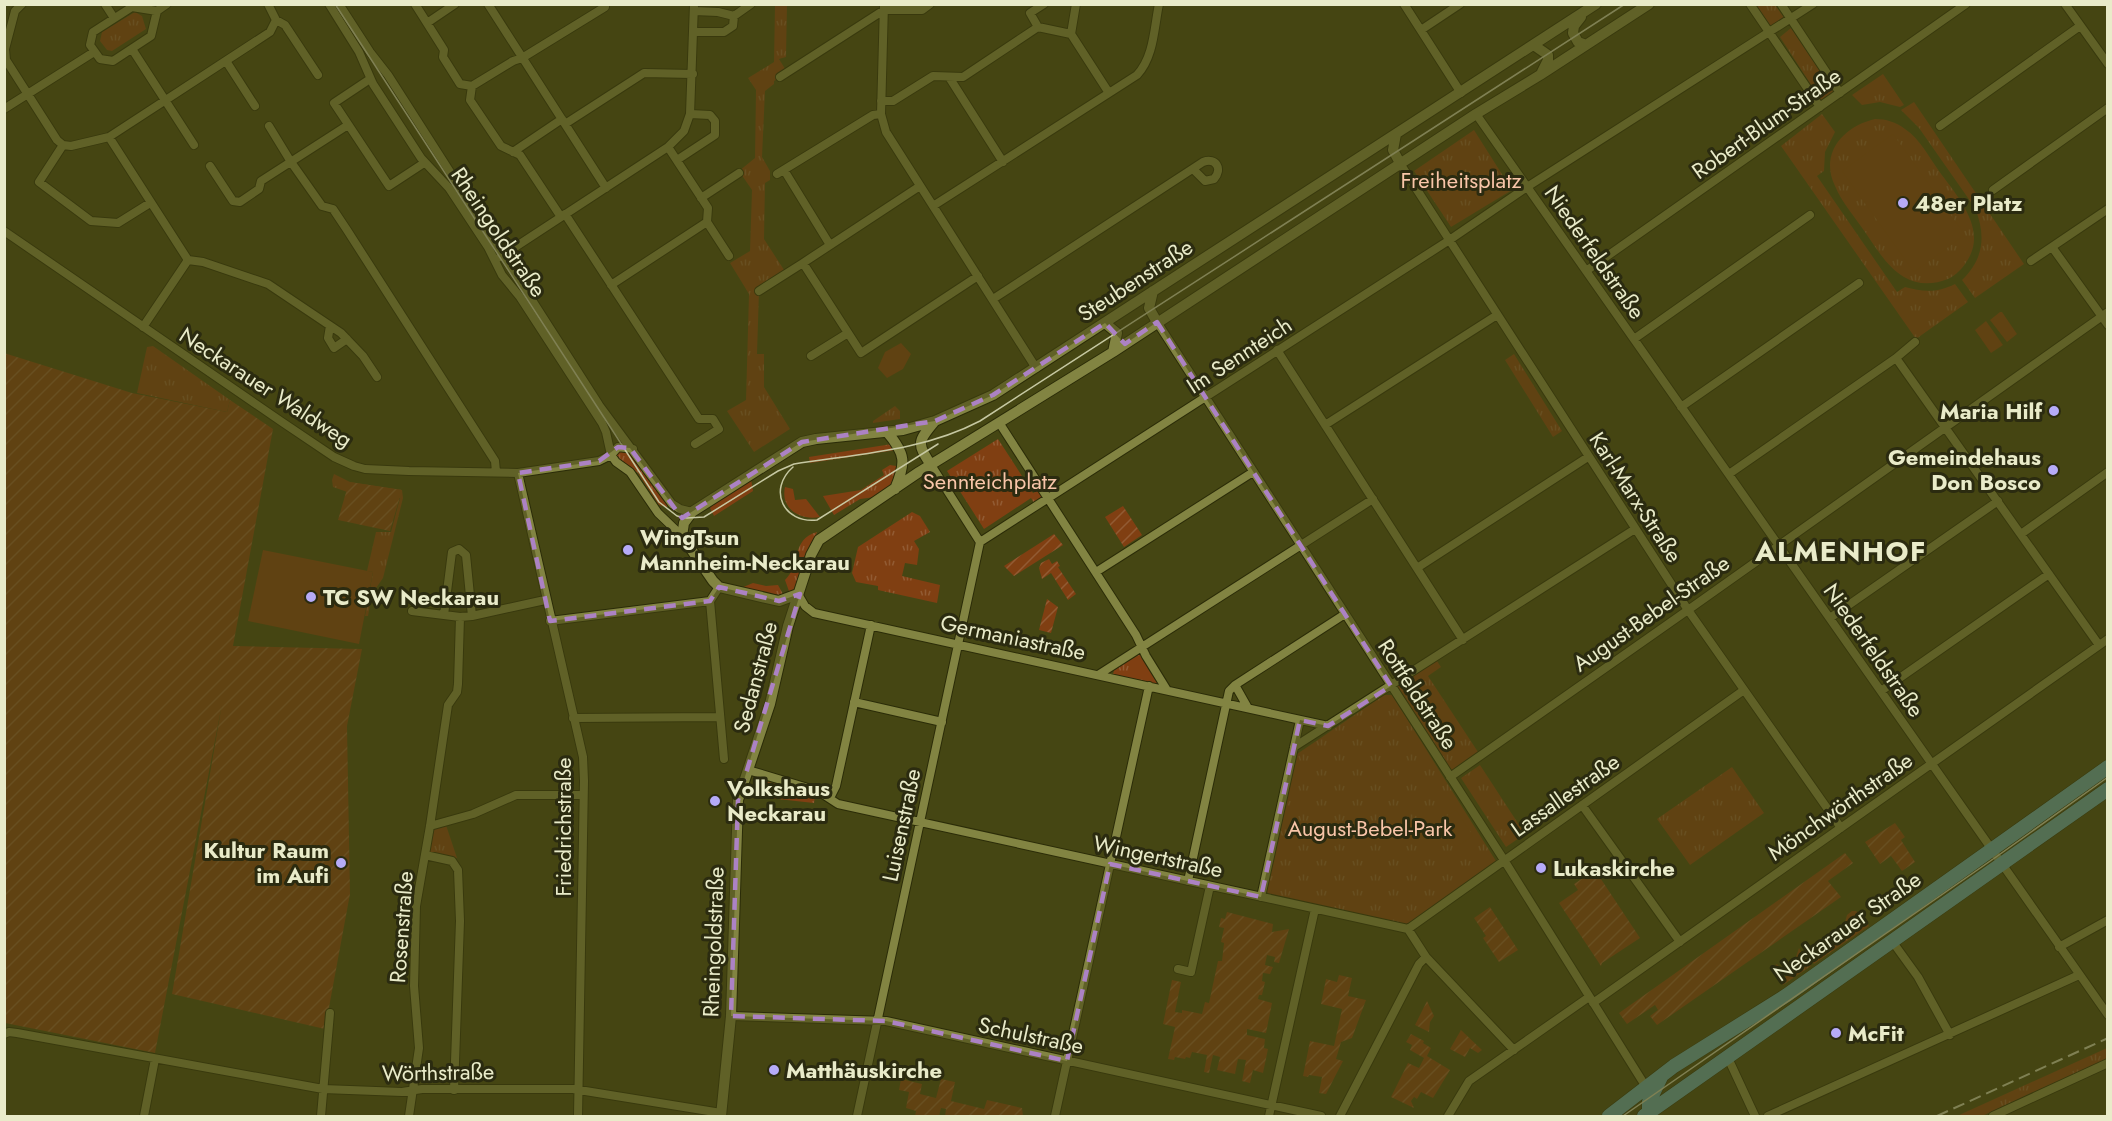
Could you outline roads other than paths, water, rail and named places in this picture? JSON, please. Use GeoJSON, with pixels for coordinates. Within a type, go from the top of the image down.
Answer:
{"type":"FeatureCollection","features":[{"type":"Feature","properties":{"kind":"main road","name":"Neckarauer Straße"},"geometry":{"type":"LineString","coordinates":[[1609,1116],[1662,1075],[1786,995],[2108,766]]}},
{"type":"Feature","properties":{"kind":"main road","name":"Neckarauer Straße"},"geometry":{"type":"LineString","coordinates":[[1642,1113],[1728,1058],[2108,789]]}},
{"type":"Feature","properties":{"kind":"main road"},"geometry":{"type":"LineString","coordinates":[[1642,1113],[1662,1075]]}},
{"type":"Feature","properties":{"kind":"main road"},"geometry":{"type":"LineString","coordinates":[[1642,1113],[1646,1087]]}},
{"type":"Feature","properties":{"kind":"main road"},"geometry":{"type":"LineString","coordinates":[[1627,1101],[1642,1113]]}},
{"type":"Feature","properties":{"kind":"street"},"geometry":{"type":"LineString","coordinates":[[22,4],[15,11],[5,56],[57,140],[63,145],[71,146],[109,137],[270,32],[276,20]]}},
{"type":"Feature","properties":{"kind":"street"},"geometry":{"type":"LineString","coordinates":[[105,4],[114,18]]}},
{"type":"Feature","properties":{"kind":"street"},"geometry":{"type":"LineString","coordinates":[[157,11],[132,7],[114,18],[93,32],[90,45],[94,52],[100,59],[112,61],[132,49],[151,36],[157,11],[167,4]]}},
{"type":"Feature","properties":{"kind":"street"},"geometry":{"type":"LineString","coordinates":[[268,4],[276,20],[285,25],[318,75]]}},
{"type":"Feature","properties":{"kind":"street","name":"Rheingoldstraße"},"geometry":{"type":"LineString","coordinates":[[329,4],[359,52],[370,79],[424,163],[449,188],[495,260],[502,275],[520,297],[605,428],[611,455]]}},
{"type":"Feature","properties":{"kind":"street","name":"Rheingoldstraße"},"geometry":{"type":"LineString","coordinates":[[339,4],[388,75],[608,417],[672,504]]}},
{"type":"Feature","properties":{"kind":"street"},"geometry":{"type":"LineString","coordinates":[[414,4],[444,50],[443,57],[460,84],[472,86],[605,7],[605,4]]}},
{"type":"Feature","properties":{"kind":"street"},"geometry":{"type":"LineString","coordinates":[[427,23],[455,4]]}},
{"type":"Feature","properties":{"kind":"street"},"geometry":{"type":"LineString","coordinates":[[488,4],[606,188]]}},
{"type":"Feature","properties":{"kind":"street"},"geometry":{"type":"LineString","coordinates":[[694,32],[724,32],[733,26],[734,16],[751,4]]}},
{"type":"Feature","properties":{"kind":"street"},"geometry":{"type":"LineString","coordinates":[[780,77],[884,7],[922,10],[930,4]]}},
{"type":"Feature","properties":{"kind":"street"},"geometry":{"type":"LineString","coordinates":[[1038,27],[1030,14],[1044,4]]}},
{"type":"Feature","properties":{"kind":"street"},"geometry":{"type":"LineString","coordinates":[[1076,4],[1071,34],[1109,93]]}},
{"type":"Feature","properties":{"kind":"street"},"geometry":{"type":"LineString","coordinates":[[933,206],[1137,75],[1144,68],[1148,58],[1160,4]]}},
{"type":"Feature","properties":{"kind":"street"},"geometry":{"type":"LineString","coordinates":[[1404,4],[1461,93]]}},
{"type":"Feature","properties":{"kind":"street"},"geometry":{"type":"LineString","coordinates":[[1421,30],[1460,4]]}},
{"type":"Feature","properties":{"kind":"street","name":"Steubenstraße"},"geometry":{"type":"LineString","coordinates":[[692,512],[802,442],[887,432],[935,421],[993,395],[1535,46],[1596,4]]}},
{"type":"Feature","properties":{"kind":"street"},"geometry":{"type":"LineString","coordinates":[[779,601],[798,594],[819,540],[931,465],[1113,352],[1476,114],[1649,4]]}},
{"type":"Feature","properties":{"kind":"street"},"geometry":{"type":"LineString","coordinates":[[1750,4],[1820,107]]}},
{"type":"Feature","properties":{"kind":"street"},"geometry":{"type":"LineString","coordinates":[[1781,4],[1840,93]]}},
{"type":"Feature","properties":{"kind":"street"},"geometry":{"type":"LineString","coordinates":[[1396,134],[1393,150],[1448,241],[1527,187],[1813,4]]}},
{"type":"Feature","properties":{"kind":"street","name":"Robert-Blum-Straße"},"geometry":{"type":"LineString","coordinates":[[1586,271],[1966,4]]}},
{"type":"Feature","properties":{"kind":"street"},"geometry":{"type":"LineString","coordinates":[[2065,4],[2108,64]]}},
{"type":"Feature","properties":{"kind":"street"},"geometry":{"type":"LineString","coordinates":[[884,7],[881,114],[886,132],[1036,368]]}},
{"type":"Feature","properties":{"kind":"street"},"geometry":{"type":"LineString","coordinates":[[495,260],[668,147],[684,131],[690,114],[694,8],[734,16]]}},
{"type":"Feature","properties":{"kind":"street"},"geometry":{"type":"LineString","coordinates":[[1585,12],[1573,30],[1575,37],[1586,45]]}},
{"type":"Feature","properties":{"kind":"street"},"geometry":{"type":"LineString","coordinates":[[1940,126],[2080,26]]}},
{"type":"Feature","properties":{"kind":"street"},"geometry":{"type":"LineString","coordinates":[[881,101],[893,101],[933,76],[963,77],[1038,27],[1071,34]]}},
{"type":"Feature","properties":{"kind":"street"},"geometry":{"type":"LineString","coordinates":[[1535,46],[1548,55],[1548,60],[1540,75]]}},
{"type":"Feature","properties":{"kind":"street"},"geometry":{"type":"LineString","coordinates":[[132,49],[194,145]]}},
{"type":"Feature","properties":{"kind":"street"},"geometry":{"type":"LineString","coordinates":[[4,109],[94,52]]}},
{"type":"Feature","properties":{"kind":"street"},"geometry":{"type":"LineString","coordinates":[[226,61],[255,106]]}},
{"type":"Feature","properties":{"kind":"street"},"geometry":{"type":"LineString","coordinates":[[513,152],[644,73],[693,74]]}},
{"type":"Feature","properties":{"kind":"street"},"geometry":{"type":"LineString","coordinates":[[949,77],[1003,162]]}},
{"type":"Feature","properties":{"kind":"street"},"geometry":{"type":"LineString","coordinates":[[370,79],[334,103],[348,125],[389,186],[424,163]]}},
{"type":"Feature","properties":{"kind":"street"},"geometry":{"type":"LineString","coordinates":[[472,86],[470,100],[501,146],[520,155],[611,285],[699,419],[713,419],[719,429],[695,444]]}},
{"type":"Feature","properties":{"kind":"street"},"geometry":{"type":"LineString","coordinates":[[1993,190],[2108,108]]}},
{"type":"Feature","properties":{"kind":"street"},"geometry":{"type":"LineString","coordinates":[[677,160],[715,135],[716,121],[710,115],[690,114]]}},
{"type":"Feature","properties":{"kind":"street"},"geometry":{"type":"LineString","coordinates":[[830,245],[781,172],[873,115],[881,114]]}},
{"type":"Feature","properties":{"kind":"street"},"geometry":{"type":"LineString","coordinates":[[1476,114],[1527,187]]}},
{"type":"Feature","properties":{"kind":"street"},"geometry":{"type":"LineString","coordinates":[[210,166],[233,201],[240,202],[259,189],[261,182],[348,125]]}},
{"type":"Feature","properties":{"kind":"street"},"geometry":{"type":"LineString","coordinates":[[269,126],[322,206],[333,209],[347,230],[495,461],[496,472]]}},
{"type":"Feature","properties":{"kind":"street"},"geometry":{"type":"LineString","coordinates":[[109,137],[188,260],[202,262],[268,284],[347,339],[363,356],[377,377]]}},
{"type":"Feature","properties":{"kind":"street"},"geometry":{"type":"LineString","coordinates":[[63,145],[39,182],[92,221],[118,223],[150,203]]}},
{"type":"Feature","properties":{"kind":"street"},"geometry":{"type":"LineString","coordinates":[[668,147],[708,208],[707,222],[729,256]]}},
{"type":"Feature","properties":{"kind":"street"},"geometry":{"type":"LineString","coordinates":[[993,299],[1193,169]]}},
{"type":"Feature","properties":{"kind":"street"},"geometry":{"type":"LineString","coordinates":[[701,198],[739,173]]}},
{"type":"Feature","properties":{"kind":"street"},"geometry":{"type":"LineString","coordinates":[[759,291],[920,186]]}},
{"type":"Feature","properties":{"kind":"street","name":"Niederfeldstraße"},"geometry":{"type":"LineString","coordinates":[[1527,187],[2108,1016]]}},
{"type":"Feature","properties":{"kind":"street"},"geometry":{"type":"LineString","coordinates":[[2031,261],[2108,209]]}},
{"type":"Feature","properties":{"kind":"street"},"geometry":{"type":"LineString","coordinates":[[1634,339],[1810,215]]}},
{"type":"Feature","properties":{"kind":"street"},"geometry":{"type":"LineString","coordinates":[[611,285],[707,222]]}},
{"type":"Feature","properties":{"kind":"street","name":"Neckarauer Waldweg"},"geometry":{"type":"LineString","coordinates":[[4,231],[282,422],[348,464],[365,469],[518,473],[586,463],[611,455]]}},
{"type":"Feature","properties":{"kind":"street","name":"Karl-Marx-Straße"},"geometry":{"type":"LineString","coordinates":[[1448,241],[1688,610],[1841,828]]}},
{"type":"Feature","properties":{"kind":"street","name":"Im Sennteich"},"geometry":{"type":"LineString","coordinates":[[1048,499],[1448,241]]}},
{"type":"Feature","properties":{"kind":"street"},"geometry":{"type":"LineString","coordinates":[[2052,247],[2104,314],[2108,325]]}},
{"type":"Feature","properties":{"kind":"street"},"geometry":{"type":"LineString","coordinates":[[143,327],[188,260]]}},
{"type":"Feature","properties":{"kind":"street"},"geometry":{"type":"LineString","coordinates":[[803,263],[861,353],[978,276]]}},
{"type":"Feature","properties":{"kind":"street"},"geometry":{"type":"LineString","coordinates":[[1682,406],[1859,283]]}},
{"type":"Feature","properties":{"kind":"street"},"geometry":{"type":"LineString","coordinates":[[1153,291],[1149,308],[1157,322]]}},
{"type":"Feature","properties":{"kind":"street","name":"August-Bebel-Straße"},"geometry":{"type":"LineString","coordinates":[[1450,777],[2104,314]]}},
{"type":"Feature","properties":{"kind":"street"},"geometry":{"type":"LineString","coordinates":[[1325,425],[1497,315]]}},
{"type":"Feature","properties":{"kind":"street","name":"Rottfeldstraße"},"geometry":{"type":"LineString","coordinates":[[1157,322],[1504,860],[1646,1087]]}},
{"type":"Feature","properties":{"kind":"street"},"geometry":{"type":"LineString","coordinates":[[1105,323],[1117,333],[1113,352]]}},
{"type":"Feature","properties":{"kind":"street"},"geometry":{"type":"LineString","coordinates":[[330,326],[328,338],[334,348],[347,339]]}},
{"type":"Feature","properties":{"kind":"street"},"geometry":{"type":"LineString","coordinates":[[811,356],[848,333]]}},
{"type":"Feature","properties":{"kind":"street"},"geometry":{"type":"LineString","coordinates":[[1729,474],[1896,358],[1915,342]]}},
{"type":"Feature","properties":{"kind":"street"},"geometry":{"type":"LineString","coordinates":[[1277,350],[1463,640]]}},
{"type":"Feature","properties":{"kind":"street"},"geometry":{"type":"LineString","coordinates":[[1896,358],[2098,645]]}},
{"type":"Feature","properties":{"kind":"street"},"geometry":{"type":"LineString","coordinates":[[935,421],[924,433],[920,442],[922,452],[980,542],[1048,499]]}},
{"type":"Feature","properties":{"kind":"street"},"geometry":{"type":"LineString","coordinates":[[1000,423],[1136,635],[1167,690]]}},
{"type":"Feature","properties":{"kind":"street"},"geometry":{"type":"LineString","coordinates":[[887,432],[900,448],[903,459],[902,473],[895,489]]}},
{"type":"Feature","properties":{"kind":"street"},"geometry":{"type":"LineString","coordinates":[[633,449],[618,447],[611,455],[616,462],[630,472],[653,507],[682,536],[713,581],[719,587],[779,601],[786,608],[790,621]]}},
{"type":"Feature","properties":{"kind":"street"},"geometry":{"type":"LineString","coordinates":[[1417,568],[1588,457]]}},
{"type":"Feature","properties":{"kind":"street"},"geometry":{"type":"LineString","coordinates":[[1096,572],[1253,472]]}},
{"type":"Feature","properties":{"kind":"street"},"geometry":{"type":"LineString","coordinates":[[2020,534],[2108,472]]}},
{"type":"Feature","properties":{"kind":"street","name":"Friedrichstraße"},"geometry":{"type":"LineString","coordinates":[[518,473],[545,600],[583,757],[578,1116]]}},
{"type":"Feature","properties":{"kind":"street"},"geometry":{"type":"LineString","coordinates":[[1098,675],[1373,499]]}},
{"type":"Feature","properties":{"kind":"street"},"geometry":{"type":"LineString","coordinates":[[1830,618],[1998,501]]}},
{"type":"Feature","properties":{"kind":"street"},"geometry":{"type":"LineString","coordinates":[[653,507],[667,510],[672,504],[692,512],[684,523],[682,536]]}},
{"type":"Feature","properties":{"kind":"street"},"geometry":{"type":"LineString","coordinates":[[1294,747],[1635,529]]}},
{"type":"Feature","properties":{"kind":"street","name":"Luisenstraße"},"geometry":{"type":"LineString","coordinates":[[857,1116],[980,542]]}},
{"type":"Feature","properties":{"kind":"street"},"geometry":{"type":"LineString","coordinates":[[444,615],[452,552],[459,549],[466,555],[472,616]]}},
{"type":"Feature","properties":{"kind":"street"},"geometry":{"type":"LineString","coordinates":[[1881,691],[2049,574]]}},
{"type":"Feature","properties":{"kind":"street"},"geometry":{"type":"LineString","coordinates":[[719,587],[710,601],[724,759]]}},
{"type":"Feature","properties":{"kind":"street","name":"Germaniastraße"},"geometry":{"type":"LineString","coordinates":[[798,594],[805,606],[814,613],[1328,726]]}},
{"type":"Feature","properties":{"kind":"street","name":"Sedanstraße"},"geometry":{"type":"LineString","coordinates":[[748,770],[770,704],[798,594]]}},
{"type":"Feature","properties":{"kind":"street"},"geometry":{"type":"LineString","coordinates":[[412,610],[460,617],[545,600]]}},
{"type":"Feature","properties":{"kind":"street"},"geometry":{"type":"LineString","coordinates":[[550,621],[710,601]]}},
{"type":"Feature","properties":{"kind":"street"},"geometry":{"type":"LineString","coordinates":[[1188,881],[1229,691],[1345,614]]}},
{"type":"Feature","properties":{"kind":"street","name":"Rosenstraße"},"geometry":{"type":"LineString","coordinates":[[409,1116],[419,1048],[414,986],[416,906],[448,705],[457,692],[460,617]]}},
{"type":"Feature","properties":{"kind":"street"},"geometry":{"type":"LineString","coordinates":[[830,798],[836,786],[870,625]]}},
{"type":"Feature","properties":{"kind":"street","name":"Mönchwörthstraße"},"geometry":{"type":"LineString","coordinates":[[1448,1116],[1469,1081],[1680,942],[2108,639]]}},
{"type":"Feature","properties":{"kind":"street"},"geometry":{"type":"LineString","coordinates":[[1235,685],[1248,708]]}},
{"type":"Feature","properties":{"kind":"street"},"geometry":{"type":"LineString","coordinates":[[1055,1116],[1149,686]]}},
{"type":"Feature","properties":{"kind":"street","name":"Lassallestraße"},"geometry":{"type":"LineString","coordinates":[[1408,929],[1744,690]]}},
{"type":"Feature","properties":{"kind":"street"},"geometry":{"type":"LineString","coordinates":[[854,702],[942,722]]}},
{"type":"Feature","properties":{"kind":"street"},"geometry":{"type":"LineString","coordinates":[[573,718],[720,717]]}},
{"type":"Feature","properties":{"kind":"street"},"geometry":{"type":"LineString","coordinates":[[1261,897],[1300,720]]}},
{"type":"Feature","properties":{"kind":"street","name":"Rheingoldstraße"},"geometry":{"type":"LineString","coordinates":[[721,1115],[731,1016],[738,804],[748,770]]}},
{"type":"Feature","properties":{"kind":"street","name":"Wingertstraße"},"geometry":{"type":"LineString","coordinates":[[748,770],[818,791],[838,804],[1408,929]]}},
{"type":"Feature","properties":{"kind":"street"},"geometry":{"type":"LineString","coordinates":[[430,826],[473,814],[516,795],[583,795]]}},
{"type":"Feature","properties":{"kind":"street"},"geometry":{"type":"LineString","coordinates":[[1582,805],[1680,942]]}},
{"type":"Feature","properties":{"kind":"street"},"geometry":{"type":"LineString","coordinates":[[424,855],[452,861],[458,870],[460,927],[454,1090]]}},
{"type":"Feature","properties":{"kind":"street"},"geometry":{"type":"LineString","coordinates":[[1178,969],[1191,972],[1210,886]]}},
{"type":"Feature","properties":{"kind":"street"},"geometry":{"type":"LineString","coordinates":[[1269,1116],[1315,909]]}},
{"type":"Feature","properties":{"kind":"street"},"geometry":{"type":"LineString","coordinates":[[2059,947],[2108,920]]}},
{"type":"Feature","properties":{"kind":"street"},"geometry":{"type":"LineString","coordinates":[[1408,929],[1426,957],[1514,1050]]}},
{"type":"Feature","properties":{"kind":"street"},"geometry":{"type":"LineString","coordinates":[[1893,941],[1918,977],[1950,1035]]}},
{"type":"Feature","properties":{"kind":"street"},"geometry":{"type":"LineString","coordinates":[[1340,1116],[1419,964],[1426,957]]}},
{"type":"Feature","properties":{"kind":"street"},"geometry":{"type":"LineString","coordinates":[[1768,1116],[2079,975]]}},
{"type":"Feature","properties":{"kind":"street"},"geometry":{"type":"LineString","coordinates":[[321,1116],[330,1013]]}},
{"type":"Feature","properties":{"kind":"street","name":"Schulstraße"},"geometry":{"type":"LineString","coordinates":[[731,1016],[878,1021],[1321,1116]]}},
{"type":"Feature","properties":{"kind":"street","name":"Wörthstraße"},"geometry":{"type":"LineString","coordinates":[[5,1033],[17,1033],[323,1089],[402,1092],[413,1090],[578,1090],[721,1115]]}},
{"type":"Feature","properties":{"kind":"street"},"geometry":{"type":"LineString","coordinates":[[1728,1058],[1755,1116]]}},
{"type":"Feature","properties":{"kind":"street"},"geometry":{"type":"LineString","coordinates":[[144,1116],[155,1059]]}},
{"type":"Feature","properties":{"kind":"street"},"geometry":{"type":"LineString","coordinates":[[1993,1116],[2108,1063]]}},
{"type":"Feature","properties":{"kind":"tram line"},"geometry":{"type":"LineString","coordinates":[[335,4],[659,502],[677,516],[687,518],[704,517],[778,471],[794,464],[913,445],[936,439],[980,421],[1625,4]]}},
{"type":"Feature","properties":{"kind":"tram line"},"geometry":{"type":"LineString","coordinates":[[793,467],[785,476],[781,486],[780,495],[783,504],[796,517],[817,520],[938,444]]}},
{"type":"Feature","properties":{"kind":"tram line"},"geometry":{"type":"LineString","coordinates":[[1623,1116],[2108,777]]}},
{"type":"Feature","properties":{"kind":"railway"},"geometry":{"type":"LineString","coordinates":[[1937,1116],[2108,1038]]}},
{"type":"Feature","properties":{"kind":"place","name":"48er Platz"},"geometry":{"type":"Point","coordinates":[1903,203]}},
{"type":"Feature","properties":{"kind":"place","name":"Maria Hilf"},"geometry":{"type":"Point","coordinates":[2054,411]}},
{"type":"Feature","properties":{"kind":"place","name":"Gemeindehaus Don Bosco"},"geometry":{"type":"Point","coordinates":[2053,470]}},
{"type":"Feature","properties":{"kind":"place","name":"WingTsun Mannheim-Neckarau"},"geometry":{"type":"Point","coordinates":[628,550]}},
{"type":"Feature","properties":{"kind":"place","name":"TC SW Neckarau"},"geometry":{"type":"Point","coordinates":[311,597]}},
{"type":"Feature","properties":{"kind":"place","name":"Volkshaus Neckarau"},"geometry":{"type":"Point","coordinates":[715,801]}},
{"type":"Feature","properties":{"kind":"place","name":"Kultur Raum im Aufi"},"geometry":{"type":"Point","coordinates":[341,863]}},
{"type":"Feature","properties":{"kind":"place","name":"Lukaskirche"},"geometry":{"type":"Point","coordinates":[1541,868]}},
{"type":"Feature","properties":{"kind":"place","name":"McFit"},"geometry":{"type":"Point","coordinates":[1836,1033]}},
{"type":"Feature","properties":{"kind":"place","name":"Matthäuskirche"},"geometry":{"type":"Point","coordinates":[774,1070]}},
{"type":"Feature","properties":{"kind":"district","name":"ALMENHOF"},"geometry":{"type":"Point","coordinates":[1841,551]}},
{"type":"Feature","properties":{"kind":"park label","name":"Freiheitsplatz"},"geometry":{"type":"Point","coordinates":[1461,180]}},
{"type":"Feature","properties":{"kind":"park label","name":"Sennteichplatz"},"geometry":{"type":"Point","coordinates":[990,481]}},
{"type":"Feature","properties":{"kind":"park label","name":"August-Bebel-Park"},"geometry":{"type":"Point","coordinates":[1370,828]}}]}
